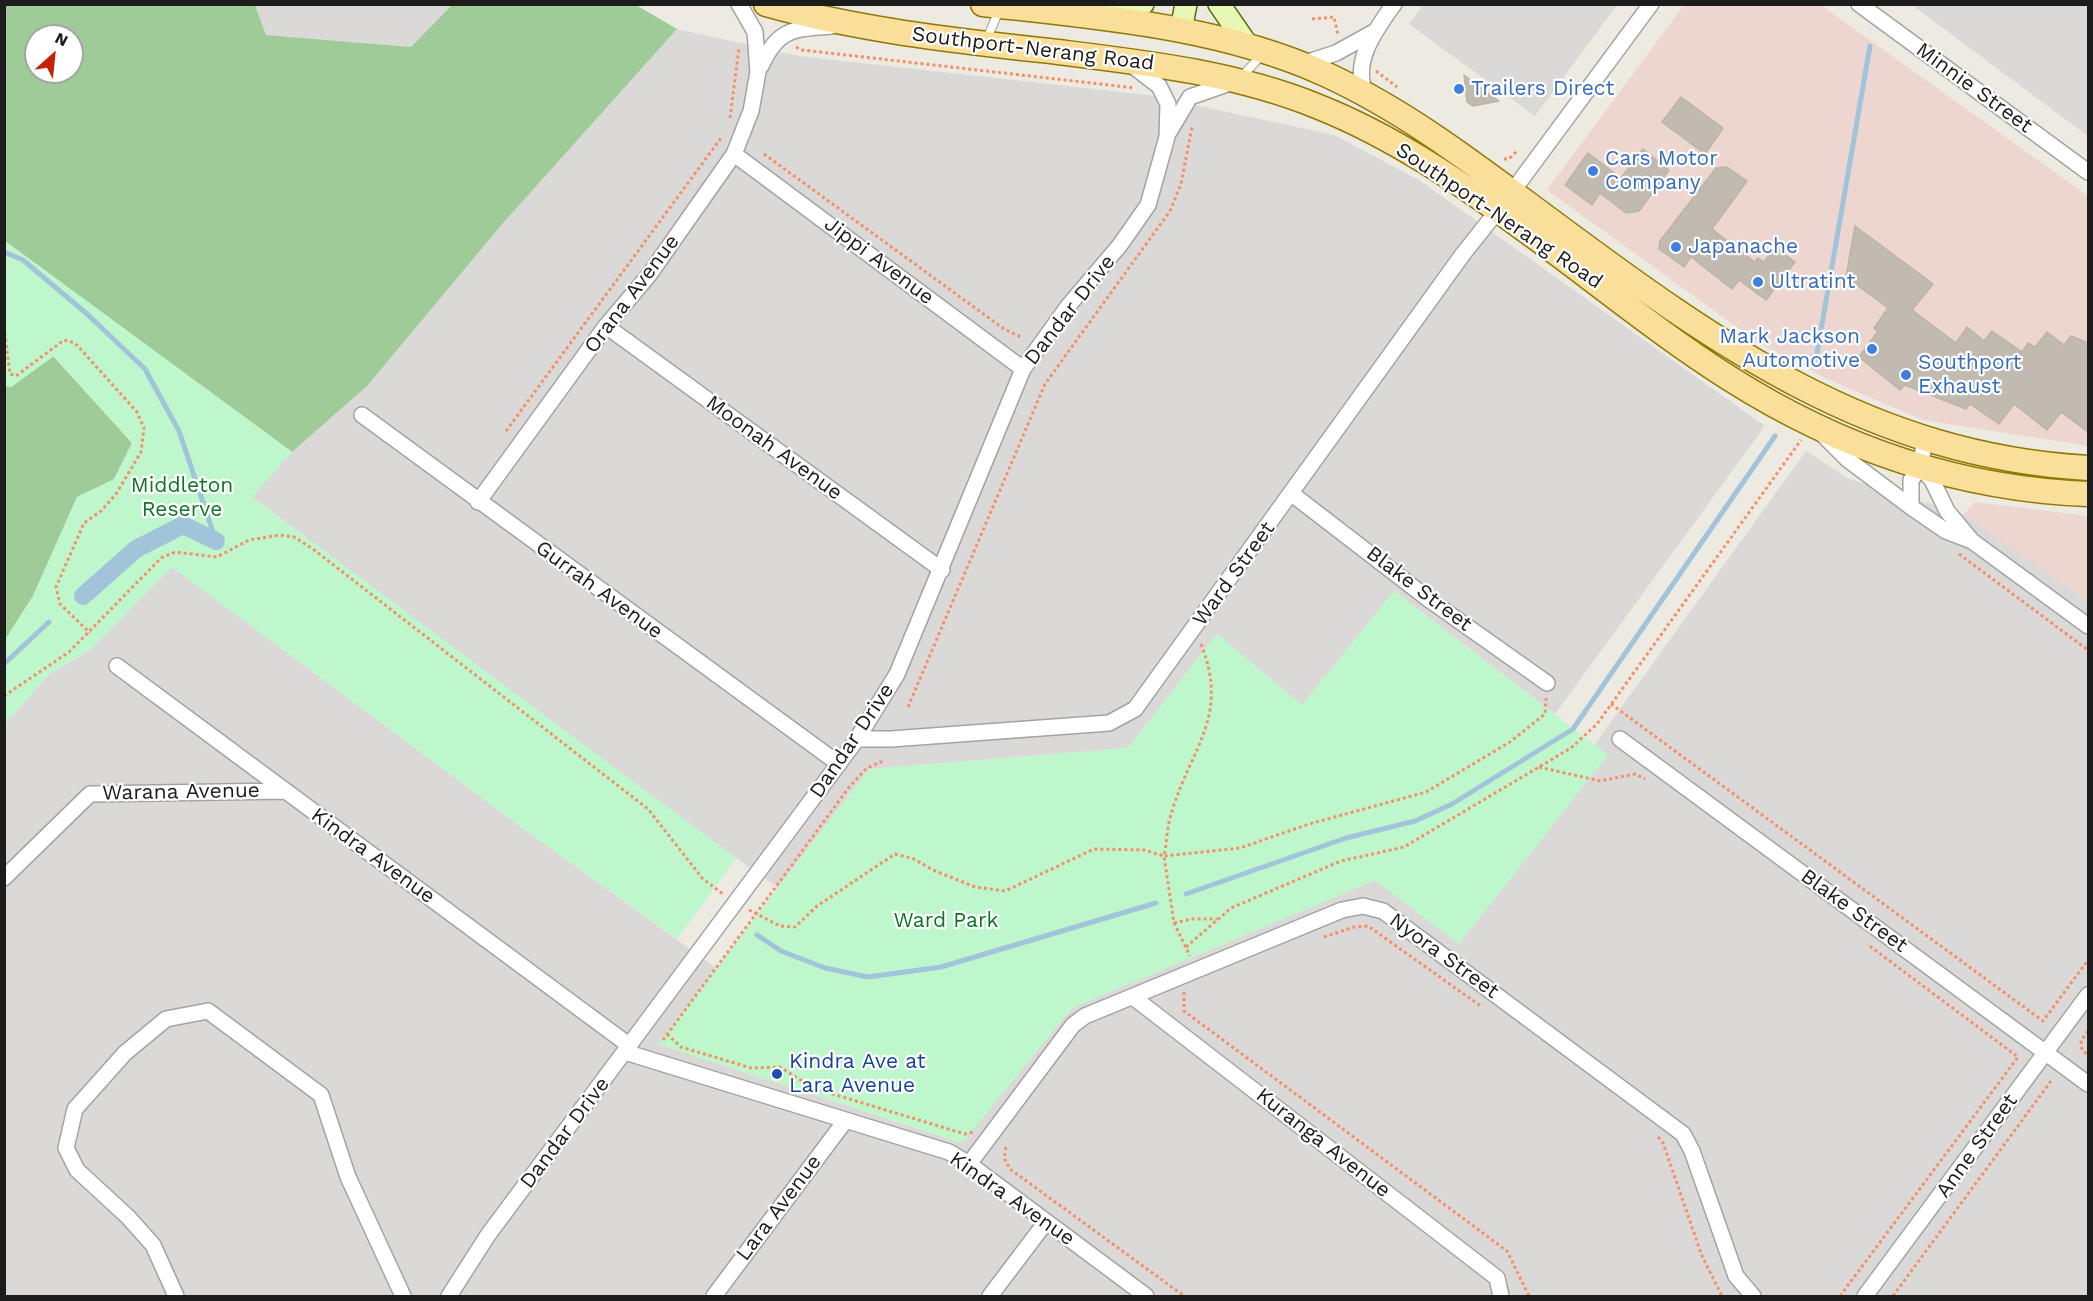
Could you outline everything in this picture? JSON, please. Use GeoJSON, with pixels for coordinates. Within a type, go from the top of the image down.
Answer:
{"type":"FeatureCollection","features":[{"type":"Feature","properties":{"kind":"main road","name":"Southport-Nerang Road"},"geometry":{"type":"LineString","coordinates":[[766,4],[846,25],[1193,70],[1303,100],[1354,122],[1505,201],[1724,345],[1833,403],[1890,428],[1980,454],[2088,468]]}},
{"type":"Feature","properties":{"kind":"main road","name":"Southport-Nerang Road"},"geometry":{"type":"LineString","coordinates":[[992,5],[1181,30],[1256,49],[1302,64],[1366,95],[1446,142],[1505,201],[1710,366],[1812,426],[1857,446],[1920,468],[2015,489],[2088,494]]}},
{"type":"Feature","properties":{"kind":"main road"},"geometry":{"type":"LineString","coordinates":[[1181,30],[1188,51],[1230,79]]}},
{"type":"Feature","properties":{"kind":"street","name":"Orana Avenue"},"geometry":{"type":"LineString","coordinates":[[739,4],[755,33],[759,72]]}},
{"type":"Feature","properties":{"kind":"street"},"geometry":{"type":"LineString","coordinates":[[1095,18],[1143,4]]}},
{"type":"Feature","properties":{"kind":"street"},"geometry":{"type":"LineString","coordinates":[[1181,30],[1186,4]]}},
{"type":"Feature","properties":{"kind":"street"},"geometry":{"type":"LineString","coordinates":[[1219,4],[1256,49]]}},
{"type":"Feature","properties":{"kind":"street"},"geometry":{"type":"LineString","coordinates":[[1366,95],[1359,72],[1374,32],[1394,4]]}},
{"type":"Feature","properties":{"kind":"street","name":"Ward Street"},"geometry":{"type":"LineString","coordinates":[[857,739],[891,739],[1109,723],[1135,708],[1292,494],[1463,254],[1651,4]]}},
{"type":"Feature","properties":{"kind":"street","name":"Minnie Street"},"geometry":{"type":"LineString","coordinates":[[1859,4],[2088,172]]}},
{"type":"Feature","properties":{"kind":"street","name":"Orana Avenue"},"geometry":{"type":"LineString","coordinates":[[478,502],[606,326],[649,275],[734,153],[751,111],[759,72],[767,52],[783,34],[794,30],[846,25]]}},
{"type":"Feature","properties":{"kind":"street"},"geometry":{"type":"LineString","coordinates":[[1302,64],[1336,53],[1374,32]]}},
{"type":"Feature","properties":{"kind":"street","name":"Dandar Drive"},"geometry":{"type":"LineString","coordinates":[[1124,60],[1146,74],[1165,95],[1167,137]]}},
{"type":"Feature","properties":{"kind":"street","name":"Dandar Drive"},"geometry":{"type":"LineString","coordinates":[[448,1296],[488,1235],[857,739],[897,674],[942,570],[1023,369],[1069,304],[1120,245],[1148,205],[1167,137],[1187,99],[1230,79]]}},
{"type":"Feature","properties":{"kind":"street","name":"Jippi Avenue"},"geometry":{"type":"LineString","coordinates":[[734,153],[1023,369]]}},
{"type":"Feature","properties":{"kind":"street","name":"Moonah Avenue"},"geometry":{"type":"LineString","coordinates":[[606,326],[942,570]]}},
{"type":"Feature","properties":{"kind":"street","name":"Gurrah Avenue"},"geometry":{"type":"LineString","coordinates":[[362,415],[838,764]]}},
{"type":"Feature","properties":{"kind":"street"},"geometry":{"type":"LineString","coordinates":[[1812,426],[1847,459],[1911,507],[1946,531],[1972,541]]}},
{"type":"Feature","properties":{"kind":"street"},"geometry":{"type":"LineString","coordinates":[[1911,507],[1911,480],[1920,468],[1925,439]]}},
{"type":"Feature","properties":{"kind":"street"},"geometry":{"type":"LineString","coordinates":[[1920,468],[1932,480],[1947,511],[1972,541],[2088,626]]}},
{"type":"Feature","properties":{"kind":"street","name":"Blake Street"},"geometry":{"type":"LineString","coordinates":[[1292,494],[1431,601],[1547,682]]}},
{"type":"Feature","properties":{"kind":"street","name":"Kindra Avenue"},"geometry":{"type":"LineString","coordinates":[[117,666],[628,1049],[949,1152],[969,1164],[1146,1296]]}},
{"type":"Feature","properties":{"kind":"street","name":"Blake Street"},"geometry":{"type":"LineString","coordinates":[[1620,739],[2088,1084]]}},
{"type":"Feature","properties":{"kind":"street","name":"Warana Avenue"},"geometry":{"type":"LineString","coordinates":[[4,878],[90,794],[285,791]]}},
{"type":"Feature","properties":{"kind":"street","name":"Nyora Street"},"geometry":{"type":"LineString","coordinates":[[969,1164],[1073,1025],[1095,1010],[1133,997],[1342,910],[1363,906],[1383,911],[1683,1134],[1692,1151],[1736,1276],[1753,1296]]}},
{"type":"Feature","properties":{"kind":"street","name":"Anne Street"},"geometry":{"type":"LineString","coordinates":[[1865,1296],[2088,995]]}},
{"type":"Feature","properties":{"kind":"street","name":"Kuranga Avenue"},"geometry":{"type":"LineString","coordinates":[[1133,997],[1497,1278],[1501,1296]]}},
{"type":"Feature","properties":{"kind":"street"},"geometry":{"type":"LineString","coordinates":[[176,1296],[153,1245],[128,1216],[77,1170],[66,1148],[75,1109],[125,1053],[166,1019],[208,1011],[321,1095],[348,1177],[403,1296]]}},
{"type":"Feature","properties":{"kind":"street","name":"Lara Avenue"},"geometry":{"type":"LineString","coordinates":[[714,1296],[845,1120]]}},
{"type":"Feature","properties":{"kind":"street"},"geometry":{"type":"LineString","coordinates":[[990,1296],[1046,1222]]}},
{"type":"Feature","properties":{"kind":"lane"},"geometry":{"type":"LineString","coordinates":[[986,43],[992,5]]}},
{"type":"Feature","properties":{"kind":"lane"},"geometry":{"type":"LineString","coordinates":[[1230,79],[1256,49]]}},
{"type":"Feature","properties":{"kind":"path"},"geometry":{"type":"LineString","coordinates":[[1312,19],[1334,17],[1338,38]]}},
{"type":"Feature","properties":{"kind":"path"},"geometry":{"type":"LineString","coordinates":[[726,128],[740,42]]}},
{"type":"Feature","properties":{"kind":"path"},"geometry":{"type":"LineString","coordinates":[[788,42],[802,50],[1140,88]]}},
{"type":"Feature","properties":{"kind":"path"},"geometry":{"type":"LineString","coordinates":[[506,432],[714,150],[724,133]]}},
{"type":"Feature","properties":{"kind":"path"},"geometry":{"type":"LineString","coordinates":[[764,154],[1004,329],[1021,338]]}},
{"type":"Feature","properties":{"kind":"path"},"geometry":{"type":"LineString","coordinates":[[4,327],[10,374],[16,376],[64,340],[75,343],[137,412],[144,428],[141,452],[116,494],[101,511],[84,523],[56,587],[60,604],[90,633]]}},
{"type":"Feature","properties":{"kind":"path"},"geometry":{"type":"LineString","coordinates":[[908,707],[1041,395],[1057,366]]}},
{"type":"Feature","properties":{"kind":"path"},"geometry":{"type":"LineString","coordinates":[[1186,947],[1231,908],[1341,861],[1404,847],[1571,748],[1597,724],[1812,426]]}},
{"type":"Feature","properties":{"kind":"path"},"geometry":{"type":"LineString","coordinates":[[4,696],[69,652],[161,558],[175,552],[217,557],[249,540],[279,535],[294,537],[313,549],[648,809],[703,879],[757,914],[780,926],[795,927],[817,906],[894,854],[914,859],[933,870],[975,887],[1005,891],[1094,849],[1144,850],[1164,856],[1240,848],[1309,824],[1426,792],[1510,742],[1545,714],[1547,682]]}},
{"type":"Feature","properties":{"kind":"path"},"geometry":{"type":"LineString","coordinates":[[1950,547],[2088,650]]}},
{"type":"Feature","properties":{"kind":"path"},"geometry":{"type":"LineString","coordinates":[[1194,629],[1206,658],[1212,708],[1198,752],[1172,811],[1164,856],[1174,923],[1195,970]]}},
{"type":"Feature","properties":{"kind":"path"},"geometry":{"type":"LineString","coordinates":[[1611,704],[2043,1021],[2088,960]]}},
{"type":"Feature","properties":{"kind":"path"},"geometry":{"type":"LineString","coordinates":[[663,1040],[850,786],[867,768],[881,762],[881,758]]}},
{"type":"Feature","properties":{"kind":"path"},"geometry":{"type":"LineString","coordinates":[[1539,767],[1600,781],[1635,774],[1645,780]]}},
{"type":"Feature","properties":{"kind":"path"},"geometry":{"type":"LineString","coordinates":[[1174,923],[1192,919],[1219,919]]}},
{"type":"Feature","properties":{"kind":"path"},"geometry":{"type":"LineString","coordinates":[[1320,938],[1354,927],[1368,926],[1487,1010]]}},
{"type":"Feature","properties":{"kind":"path"},"geometry":{"type":"LineString","coordinates":[[1840,1296],[2018,1057],[1863,940]]}},
{"type":"Feature","properties":{"kind":"path"},"geometry":{"type":"LineString","coordinates":[[1185,990],[1182,995],[1184,1011],[1507,1251],[1529,1296]]}},
{"type":"Feature","properties":{"kind":"path"},"geometry":{"type":"LineString","coordinates":[[2088,1031],[2081,1041],[2082,1050],[2088,1055]]}},
{"type":"Feature","properties":{"kind":"path"},"geometry":{"type":"LineString","coordinates":[[667,1034],[681,1047],[751,1068],[780,1067],[813,1088],[965,1134],[977,1129]]}},
{"type":"Feature","properties":{"kind":"path"},"geometry":{"type":"LineString","coordinates":[[1893,1296],[2051,1081]]}},
{"type":"Feature","properties":{"kind":"path"},"geometry":{"type":"LineString","coordinates":[[1652,1132],[1663,1143],[1702,1257],[1722,1296]]}},
{"type":"Feature","properties":{"kind":"path"},"geometry":{"type":"LineString","coordinates":[[1006,1147],[1004,1158],[1010,1169],[1184,1296]]}},
{"type":"Feature","properties":{"kind":"shaded area"},"geometry":{"type":"Polygon","coordinates":[[[1424,4],[1617,5],[1535,116],[1409,24],[1424,4]]]}},
{"type":"Feature","properties":{"kind":"shaded area"},"geometry":{"type":"Polygon","coordinates":[[[255,5],[452,5],[411,47],[266,35],[255,5]]]}},
{"type":"Feature","properties":{"kind":"shaded area"},"geometry":{"type":"Polygon","coordinates":[[[1684,5],[1821,5],[2088,196],[2088,446],[1923,420],[1827,379],[1760,344],[1547,190],[1684,5]]]}},
{"type":"Feature","properties":{"kind":"shaded area"},"geometry":{"type":"Polygon","coordinates":[[[1912,5],[2088,5],[2088,136],[1912,5]]]}},
{"type":"Feature","properties":{"kind":"shaded area"},"geometry":{"type":"Polygon","coordinates":[[[677,29],[799,56],[1148,95],[1334,135],[1419,180],[1765,426],[1555,714],[1394,591],[1302,705],[1217,634],[1128,748],[869,769],[778,888],[645,792],[251,496],[292,452],[367,386],[504,222],[677,29]]]}},
{"type":"Feature","properties":{"kind":"shaded area"},"geometry":{"type":"Polygon","coordinates":[[[1806,451],[1849,479],[1964,514],[2088,601],[2088,1296],[5,1296],[5,724],[49,674],[90,650],[172,567],[517,824],[716,968],[659,1044],[961,1143],[1072,1008],[1375,880],[1459,944],[1607,755],[1594,745],[1806,451]]]}},
{"type":"Feature","properties":{"kind":"shaded area"},"geometry":{"type":"Polygon","coordinates":[[[1975,502],[2088,516],[2088,601],[1964,514],[1975,502]]]}},
{"type":"Feature","properties":{"kind":"green space"},"geometry":{"type":"Polygon","coordinates":[[[5,5],[255,5],[266,35],[411,47],[452,5],[636,5],[677,29],[504,222],[367,386],[292,452],[5,241],[5,5]]]}},
{"type":"Feature","properties":{"kind":"green space","name":"Middleton Reserve"},"geometry":{"type":"Polygon","coordinates":[[[5,241],[292,452],[252,497],[736,858],[677,939],[517,824],[172,567],[90,650],[49,674],[5,724],[5,640],[33,596],[77,497],[114,479],[132,443],[54,356],[11,387],[5,386],[5,241]]]}},
{"type":"Feature","properties":{"kind":"green space"},"geometry":{"type":"Polygon","coordinates":[[[53,356],[132,443],[114,480],[77,497],[33,596],[5,640],[5,386],[11,387],[53,356]]]}},
{"type":"Feature","properties":{"kind":"green space","name":"Ward Park"},"geometry":{"type":"Polygon","coordinates":[[[1394,591],[1608,755],[1459,944],[1375,880],[1072,1008],[962,1143],[658,1044],[869,769],[1128,748],[1217,634],[1302,705],[1394,591]]]}},
{"type":"Feature","properties":{"kind":"building"},"geometry":{"type":"Polygon","coordinates":[[[1464,75],[1499,101],[1473,106],[1467,102],[1464,75]]]}},
{"type":"Feature","properties":{"kind":"building"},"geometry":{"type":"Polygon","coordinates":[[[1681,97],[1723,128],[1705,154],[1662,122],[1681,97]]]}},
{"type":"Feature","properties":{"kind":"building"},"geometry":{"type":"Polygon","coordinates":[[[1643,149],[1669,170],[1639,211],[1626,213],[1600,193],[1592,205],[1565,185],[1588,153],[1621,178],[1643,149]]]}},
{"type":"Feature","properties":{"kind":"building"},"geometry":{"type":"Polygon","coordinates":[[[1727,167],[1747,181],[1712,229],[1755,262],[1758,258],[1764,262],[1775,247],[1795,262],[1766,300],[1739,280],[1732,289],[1691,257],[1684,267],[1659,249],[1660,241],[1716,168],[1727,167]]]}},
{"type":"Feature","properties":{"kind":"building"},"geometry":{"type":"Polygon","coordinates":[[[1855,226],[1933,284],[1912,310],[1956,343],[1967,327],[1984,341],[1992,331],[2022,352],[2028,343],[2035,347],[2047,332],[2064,345],[2071,336],[2088,343],[2088,432],[2061,412],[2047,430],[2014,404],[1999,424],[1970,404],[1966,409],[1905,385],[1900,390],[1859,357],[1878,331],[1874,328],[1888,308],[1846,277],[1855,226]]]}},
{"type":"Feature","properties":{"kind":"waterway"},"geometry":{"type":"LineString","coordinates":[[1816,359],[1870,46]]}},
{"type":"Feature","properties":{"kind":"waterway"},"geometry":{"type":"LineString","coordinates":[[4,252],[23,260],[87,314],[145,369],[179,431],[216,541]]}},
{"type":"Feature","properties":{"kind":"waterway"},"geometry":{"type":"LineString","coordinates":[[1186,894],[1346,838],[1415,821],[1452,804],[1573,729],[1775,436]]}},
{"type":"Feature","properties":{"kind":"waterway"},"geometry":{"type":"LineString","coordinates":[[83,596],[136,549],[183,525],[216,541]]}},
{"type":"Feature","properties":{"kind":"waterway"},"geometry":{"type":"LineString","coordinates":[[4,664],[49,622]]}},
{"type":"Feature","properties":{"kind":"waterway"},"geometry":{"type":"LineString","coordinates":[[757,935],[781,951],[825,968],[868,977],[941,967],[1156,903]]}},
{"type":"Feature","properties":{"kind":"place","name":"Trailers Direct"},"geometry":{"type":"Point","coordinates":[1459,89]}},
{"type":"Feature","properties":{"kind":"place","name":"Cars Motor Company"},"geometry":{"type":"Point","coordinates":[1593,171]}},
{"type":"Feature","properties":{"kind":"place","name":"Japanache"},"geometry":{"type":"Point","coordinates":[1676,247]}},
{"type":"Feature","properties":{"kind":"place","name":"Ultratint"},"geometry":{"type":"Point","coordinates":[1758,282]}},
{"type":"Feature","properties":{"kind":"place","name":"Mark Jackson Automotive"},"geometry":{"type":"Point","coordinates":[1872,349]}},
{"type":"Feature","properties":{"kind":"place","name":"Southport Exhaust"},"geometry":{"type":"Point","coordinates":[1906,375]}},
{"type":"Feature","properties":{"kind":"place","name":"Kindra Ave at Lara Avenue"},"geometry":{"type":"Point","coordinates":[777,1074]}}]}
